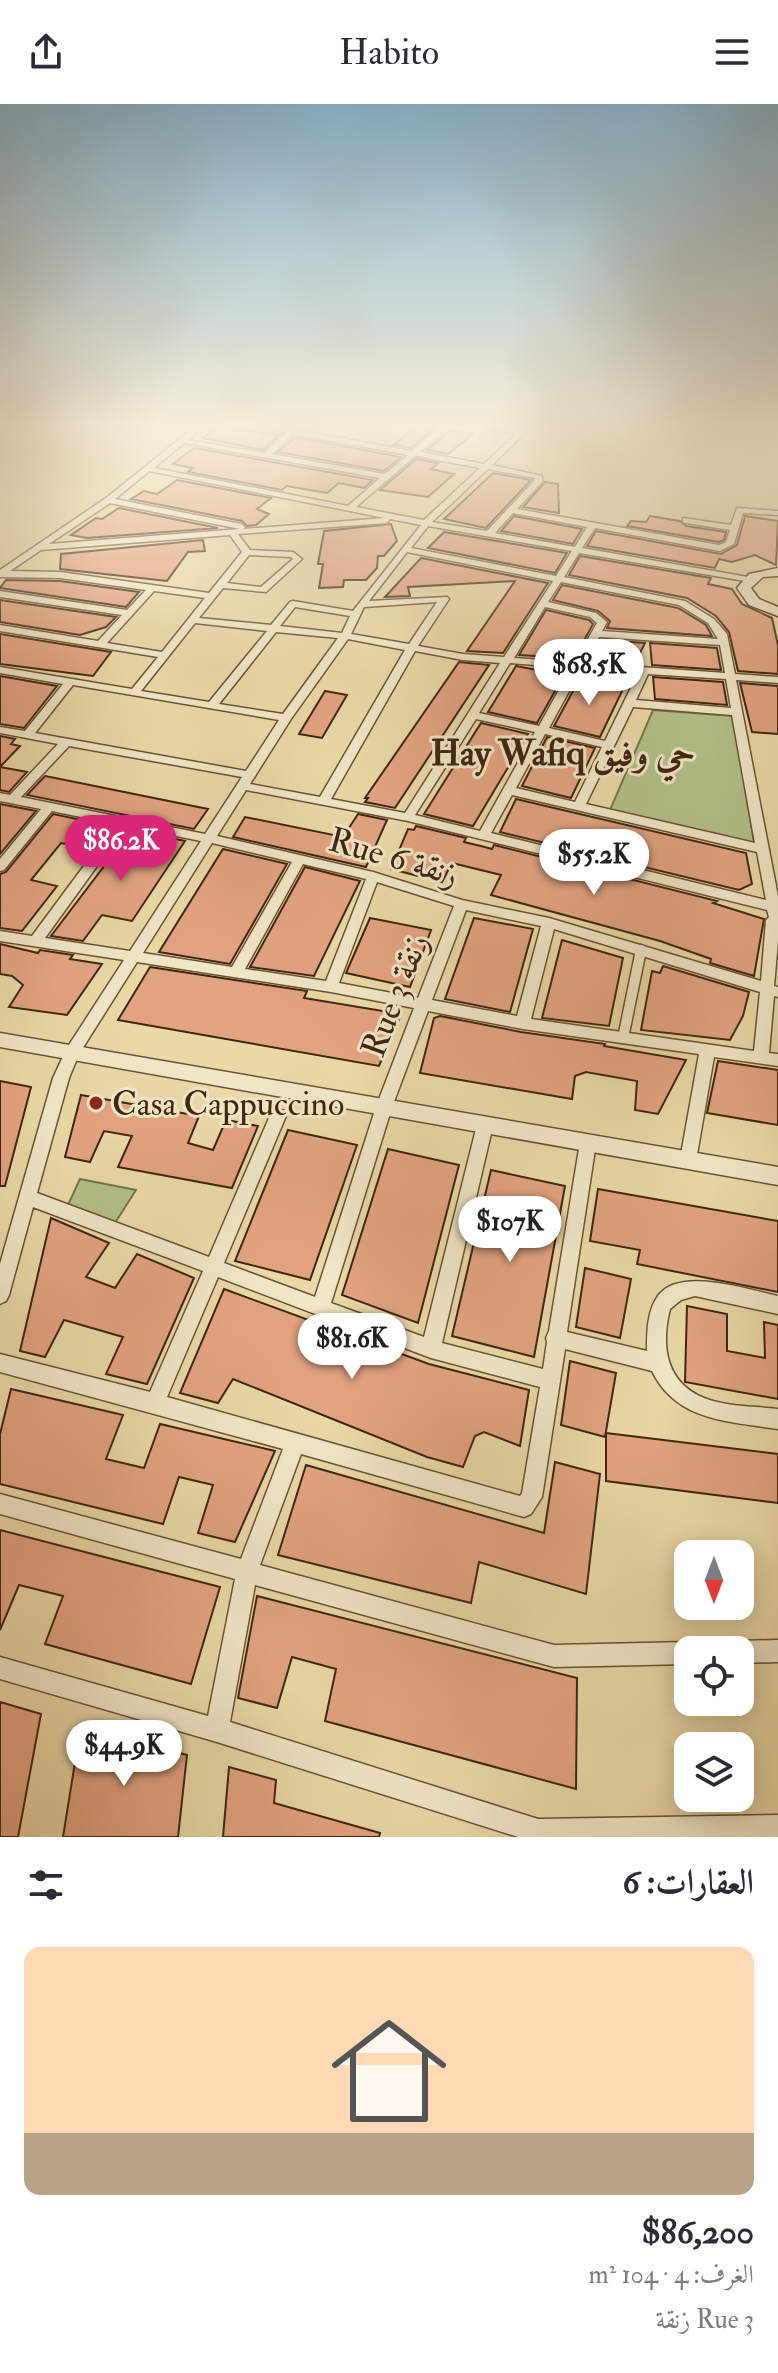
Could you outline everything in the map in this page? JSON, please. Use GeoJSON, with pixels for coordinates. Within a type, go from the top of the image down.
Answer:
{"type":"FeatureCollection","features":[{"type":"Feature","properties":{"kind":"main road"},"geometry":{"type":"LineString","coordinates":[[778,572],[760,574],[746,584],[754,602],[778,612]]}},
{"type":"Feature","properties":{"kind":"street"},"geometry":{"type":"LineString","coordinates":[[0,574],[99,507]]}},
{"type":"Feature","properties":{"kind":"street"},"geometry":{"type":"LineString","coordinates":[[142,507],[257,531]]}},
{"type":"Feature","properties":{"kind":"street"},"geometry":{"type":"LineString","coordinates":[[344,507],[746,584]]}},
{"type":"Feature","properties":{"kind":"street"},"geometry":{"type":"LineString","coordinates":[[0,1295],[61,1078],[72,1052],[286,718],[345,636],[359,609],[425,524],[443,507]]}},
{"type":"Feature","properties":{"kind":"street"},"geometry":{"type":"LineString","coordinates":[[490,533],[513,507]]}},
{"type":"Feature","properties":{"kind":"street"},"geometry":{"type":"LineString","coordinates":[[510,510],[720,548],[730,544],[740,510],[778,513]]}},
{"type":"Feature","properties":{"kind":"street"},"geometry":{"type":"LineString","coordinates":[[37,548],[406,519]]}},
{"type":"Feature","properties":{"kind":"street"},"geometry":{"type":"LineString","coordinates":[[686,520],[734,528]]}},
{"type":"Feature","properties":{"kind":"street"},"geometry":{"type":"LineString","coordinates":[[425,524],[490,533],[576,552]]}},
{"type":"Feature","properties":{"kind":"street"},"geometry":{"type":"LineString","coordinates":[[408,817],[592,526]]}},
{"type":"Feature","properties":{"kind":"street"},"geometry":{"type":"LineString","coordinates":[[220,585],[263,590],[298,559],[293,555],[247,552],[233,533]]}},
{"type":"Feature","properties":{"kind":"street"},"geometry":{"type":"LineString","coordinates":[[405,549],[682,603],[711,621],[722,634],[724,642],[778,931]]}},
{"type":"Feature","properties":{"kind":"street"},"geometry":{"type":"LineString","coordinates":[[135,692],[247,552]]}},
{"type":"Feature","properties":{"kind":"street"},"geometry":{"type":"LineString","coordinates":[[0,574],[60,575],[211,596]]}},
{"type":"Feature","properties":{"kind":"street"},"geometry":{"type":"LineString","coordinates":[[101,644],[153,587]]}},
{"type":"Feature","properties":{"kind":"street"},"geometry":{"type":"LineString","coordinates":[[0,594],[129,613]]}},
{"type":"Feature","properties":{"kind":"street"},"geometry":{"type":"LineString","coordinates":[[212,706],[293,604],[359,609],[444,599],[412,647],[324,801]]}},
{"type":"Feature","properties":{"kind":"street"},"geometry":{"type":"LineString","coordinates":[[484,835],[602,622],[597,617],[543,604]]}},
{"type":"Feature","properties":{"kind":"street"},"geometry":{"type":"LineString","coordinates":[[191,620],[345,636],[463,657],[778,680]]}},
{"type":"Feature","properties":{"kind":"street"},"geometry":{"type":"LineString","coordinates":[[0,628],[163,655]]}},
{"type":"Feature","properties":{"kind":"street"},"geometry":{"type":"LineString","coordinates":[[596,634],[724,642]]}},
{"type":"Feature","properties":{"kind":"street"},"geometry":{"type":"LineString","coordinates":[[0,670],[286,718]]}},
{"type":"Feature","properties":{"kind":"street"},"geometry":{"type":"LineString","coordinates":[[579,806],[645,670]]}},
{"type":"Feature","properties":{"kind":"street"},"geometry":{"type":"LineString","coordinates":[[28,735],[70,682]]}},
{"type":"Feature","properties":{"kind":"street"},"geometry":{"type":"LineString","coordinates":[[628,703],[737,712]]}},
{"type":"Feature","properties":{"kind":"street"},"geometry":{"type":"LineString","coordinates":[[473,715],[608,745]]}},
{"type":"Feature","properties":{"kind":"street"},"geometry":{"type":"LineString","coordinates":[[0,730],[247,780],[776,908]]}},
{"type":"Feature","properties":{"kind":"street"},"geometry":{"type":"LineString","coordinates":[[7,798],[66,742]]}},
{"type":"Feature","properties":{"kind":"street"},"geometry":{"type":"LineString","coordinates":[[508,790],[762,849]]}},
{"type":"Feature","properties":{"kind":"street","name":"Rue 6 زنقة"},"geometry":{"type":"LineString","coordinates":[[7,798],[211,839],[373,876],[461,904],[549,923],[772,991]]}},
{"type":"Feature","properties":{"kind":"street"},"geometry":{"type":"LineString","coordinates":[[0,867],[50,806]]}},
{"type":"Feature","properties":{"kind":"street"},"geometry":{"type":"LineString","coordinates":[[36,941],[122,822]]}},
{"type":"Feature","properties":{"kind":"street"},"geometry":{"type":"LineString","coordinates":[[236,972],[300,858]]}},
{"type":"Feature","properties":{"kind":"street"},"geometry":{"type":"LineString","coordinates":[[331,987],[373,876]]}},
{"type":"Feature","properties":{"kind":"street","name":"Rue 3 زنقة"},"geometry":{"type":"LineString","coordinates":[[321,1306],[384,1107],[461,904]]}},
{"type":"Feature","properties":{"kind":"street"},"geometry":{"type":"LineString","coordinates":[[761,1057],[772,991],[776,908]]}},
{"type":"Feature","properties":{"kind":"street"},"geometry":{"type":"LineString","coordinates":[[523,1023],[549,923]]}},
{"type":"Feature","properties":{"kind":"street"},"geometry":{"type":"LineString","coordinates":[[0,936],[331,987],[523,1023],[778,1060]]}},
{"type":"Feature","properties":{"kind":"street"},"geometry":{"type":"LineString","coordinates":[[623,1038],[641,950]]}},
{"type":"Feature","properties":{"kind":"street"},"geometry":{"type":"LineString","coordinates":[[0,1040],[778,1176]]}},
{"type":"Feature","properties":{"kind":"street"},"geometry":{"type":"LineString","coordinates":[[688,1160],[707,1051]]}},
{"type":"Feature","properties":{"kind":"street"},"geometry":{"type":"LineString","coordinates":[[155,1403],[278,1116]]}},
{"type":"Feature","properties":{"kind":"street"},"geometry":{"type":"LineString","coordinates":[[431,1349],[485,1125]]}},
{"type":"Feature","properties":{"kind":"street"},"geometry":{"type":"LineString","coordinates":[[0,1363],[155,1403],[524,1507],[532,1497],[588,1143]]}},
{"type":"Feature","properties":{"kind":"street"},"geometry":{"type":"LineString","coordinates":[[28,1197],[431,1349],[549,1380]]}},
{"type":"Feature","properties":{"kind":"street"},"geometry":{"type":"LineString","coordinates":[[778,1305],[695,1288],[674,1292],[660,1307],[658,1363],[676,1388],[699,1406],[778,1419]]}},
{"type":"Feature","properties":{"kind":"street"},"geometry":{"type":"LineString","coordinates":[[555,1338],[658,1363]]}},
{"type":"Feature","properties":{"kind":"street"},"geometry":{"type":"LineString","coordinates":[[217,1730],[247,1571],[296,1442]]}},
{"type":"Feature","properties":{"kind":"street"},"geometry":{"type":"LineString","coordinates":[[0,1504],[554,1656],[674,1653]]}},
{"type":"Feature","properties":{"kind":"street"},"geometry":{"type":"LineString","coordinates":[[754,1652],[778,1651]]}},
{"type":"Feature","properties":{"kind":"street"},"geometry":{"type":"LineString","coordinates":[[0,1668],[217,1730],[538,1831],[778,1827]]}},
{"type":"Feature","properties":{"kind":"green space"},"geometry":{"type":"Polygon","coordinates":[[[653,710],[734,716],[754,843],[610,810],[653,710]]]}},
{"type":"Feature","properties":{"kind":"green space"},"geometry":{"type":"Polygon","coordinates":[[[80,1179],[136,1190],[113,1226],[67,1207],[80,1179]]]}},
{"type":"Feature","properties":{"kind":"building"},"geometry":{"type":"Polygon","coordinates":[[[171,507],[260,507],[257,509],[269,514],[256,525],[247,526],[242,521],[171,507]]]}},
{"type":"Feature","properties":{"kind":"building"},"geometry":{"type":"Polygon","coordinates":[[[457,507],[506,507],[486,528],[444,519],[457,507]]]}},
{"type":"Feature","properties":{"kind":"building"},"geometry":{"type":"Polygon","coordinates":[[[523,507],[559,507],[559,513],[523,507]]]}},
{"type":"Feature","properties":{"kind":"building"},"geometry":{"type":"Polygon","coordinates":[[[119,508],[218,528],[87,538],[71,535],[96,518],[102,519],[119,508]]]}},
{"type":"Feature","properties":{"kind":"building"},"geometry":{"type":"Polygon","coordinates":[[[514,516],[582,529],[573,544],[501,531],[514,516]]]}},
{"type":"Feature","properties":{"kind":"building"},"geometry":{"type":"Polygon","coordinates":[[[650,516],[726,532],[724,540],[719,542],[627,526],[631,521],[646,522],[650,516]]]}},
{"type":"Feature","properties":{"kind":"building"},"geometry":{"type":"Polygon","coordinates":[[[745,516],[778,521],[776,565],[755,555],[732,562],[719,559],[715,568],[587,546],[596,531],[721,554],[737,545],[745,516]]]}},
{"type":"Feature","properties":{"kind":"building"},"geometry":{"type":"Polygon","coordinates":[[[391,524],[397,541],[384,556],[378,556],[377,568],[366,580],[344,580],[343,587],[319,588],[323,564],[318,564],[324,531],[391,524]]]}},
{"type":"Feature","properties":{"kind":"building"},"geometry":{"type":"Polygon","coordinates":[[[444,532],[567,553],[555,573],[428,548],[444,532]]]}},
{"type":"Feature","properties":{"kind":"building"},"geometry":{"type":"Polygon","coordinates":[[[203,540],[205,551],[188,552],[167,581],[60,569],[61,554],[203,540]]]}},
{"type":"Feature","properties":{"kind":"building"},"geometry":{"type":"Polygon","coordinates":[[[580,556],[711,578],[708,584],[732,589],[742,604],[772,618],[778,645],[778,674],[738,671],[729,632],[716,616],[687,598],[569,575],[580,556]]]}},
{"type":"Feature","properties":{"kind":"building"},"geometry":{"type":"Polygon","coordinates":[[[421,558],[548,583],[503,653],[467,651],[515,581],[408,587],[410,596],[385,597],[421,558]]]}},
{"type":"Feature","properties":{"kind":"building"},"geometry":{"type":"Polygon","coordinates":[[[6,580],[60,581],[139,592],[126,607],[0,588],[6,580]]]}},
{"type":"Feature","properties":{"kind":"building"},"geometry":{"type":"Polygon","coordinates":[[[562,585],[678,608],[706,625],[712,636],[607,628],[610,621],[598,611],[553,600],[562,585]]]}},
{"type":"Feature","properties":{"kind":"building"},"geometry":{"type":"Polygon","coordinates":[[[0,600],[116,617],[106,627],[80,635],[0,622],[0,600]]]}},
{"type":"Feature","properties":{"kind":"building"},"geometry":{"type":"Polygon","coordinates":[[[546,610],[589,620],[593,624],[580,648],[575,648],[569,658],[519,655],[546,610]]]}},
{"type":"Feature","properties":{"kind":"building"},"geometry":{"type":"Polygon","coordinates":[[[0,634],[111,652],[93,676],[0,664],[0,634]]]}},
{"type":"Feature","properties":{"kind":"building"},"geometry":{"type":"Polygon","coordinates":[[[601,640],[645,643],[635,663],[597,660],[595,649],[601,640]]]}},
{"type":"Feature","properties":{"kind":"building"},"geometry":{"type":"Polygon","coordinates":[[[650,643],[717,648],[721,670],[652,665],[650,643]]]}},
{"type":"Feature","properties":{"kind":"building"},"geometry":{"type":"Polygon","coordinates":[[[459,662],[489,665],[395,808],[365,802],[368,798],[365,798],[459,662]]]}},
{"type":"Feature","properties":{"kind":"building"},"geometry":{"type":"Polygon","coordinates":[[[516,666],[564,675],[537,723],[488,712],[516,666]]]}},
{"type":"Feature","properties":{"kind":"building"},"geometry":{"type":"Polygon","coordinates":[[[0,676],[57,686],[24,728],[0,724],[0,676]]]}},
{"type":"Feature","properties":{"kind":"building"},"geometry":{"type":"Polygon","coordinates":[[[653,677],[723,682],[727,705],[655,699],[653,677]]]}},
{"type":"Feature","properties":{"kind":"building"},"geometry":{"type":"Polygon","coordinates":[[[580,678],[624,687],[600,737],[554,726],[580,678]]]}},
{"type":"Feature","properties":{"kind":"building"},"geometry":{"type":"Polygon","coordinates":[[[740,683],[778,686],[778,734],[752,732],[740,683]]]}},
{"type":"Feature","properties":{"kind":"building"},"geometry":{"type":"Polygon","coordinates":[[[325,691],[347,695],[322,738],[299,734],[325,691]]]}},
{"type":"Feature","properties":{"kind":"building"},"geometry":{"type":"Polygon","coordinates":[[[481,723],[528,734],[473,826],[424,814],[481,723]]]}},
{"type":"Feature","properties":{"kind":"building"},"geometry":{"type":"Polygon","coordinates":[[[0,736],[15,739],[11,744],[20,746],[0,767],[0,736]]]}},
{"type":"Feature","properties":{"kind":"building"},"geometry":{"type":"Polygon","coordinates":[[[547,737],[595,748],[571,798],[522,786],[547,737]]]}},
{"type":"Feature","properties":{"kind":"building"},"geometry":{"type":"Polygon","coordinates":[[[0,767],[27,772],[9,792],[0,790],[0,767]]]}},
{"type":"Feature","properties":{"kind":"building"},"geometry":{"type":"Polygon","coordinates":[[[45,776],[208,809],[194,829],[27,795],[45,776]]]}},
{"type":"Feature","properties":{"kind":"building"},"geometry":{"type":"Polygon","coordinates":[[[516,799],[746,853],[752,884],[739,890],[500,832],[516,799]]]}},
{"type":"Feature","properties":{"kind":"building"},"geometry":{"type":"Polygon","coordinates":[[[0,804],[36,811],[0,854],[0,804]]]}},
{"type":"Feature","properties":{"kind":"building"},"geometry":{"type":"Polygon","coordinates":[[[53,814],[110,826],[93,849],[61,843],[31,880],[57,886],[22,931],[0,928],[0,874],[6,872],[53,814]]]}},
{"type":"Feature","properties":{"kind":"building"},"geometry":{"type":"Polygon","coordinates":[[[358,814],[387,820],[366,867],[233,837],[245,817],[343,837],[358,814]]]}},
{"type":"Feature","properties":{"kind":"building"},"geometry":{"type":"Polygon","coordinates":[[[416,826],[466,838],[464,842],[492,849],[494,845],[717,901],[713,903],[764,919],[754,976],[710,963],[711,959],[660,941],[491,895],[501,875],[452,863],[442,882],[391,869],[408,829],[414,830],[416,826]]]}},
{"type":"Feature","properties":{"kind":"building"},"geometry":{"type":"Polygon","coordinates":[[[127,829],[185,841],[132,921],[102,915],[83,941],[51,936],[114,853],[111,852],[127,829]]]}},
{"type":"Feature","properties":{"kind":"building"},"geometry":{"type":"Polygon","coordinates":[[[223,849],[287,864],[230,964],[159,952],[223,849]]]}},
{"type":"Feature","properties":{"kind":"building"},"geometry":{"type":"Polygon","coordinates":[[[305,867],[360,881],[314,976],[250,967],[305,867]]]}},
{"type":"Feature","properties":{"kind":"building"},"geometry":{"type":"Polygon","coordinates":[[[370,918],[431,930],[410,987],[346,973],[370,918]]]}},
{"type":"Feature","properties":{"kind":"building"},"geometry":{"type":"Polygon","coordinates":[[[474,918],[533,929],[510,1012],[445,999],[474,918]]]}},
{"type":"Feature","properties":{"kind":"building"},"geometry":{"type":"Polygon","coordinates":[[[562,940],[623,958],[609,1026],[542,1018],[562,940]]]}},
{"type":"Feature","properties":{"kind":"building"},"geometry":{"type":"Polygon","coordinates":[[[0,944],[38,953],[40,950],[73,955],[70,959],[102,964],[67,1015],[9,1007],[23,985],[12,976],[0,974],[0,944]]]}},
{"type":"Feature","properties":{"kind":"building"},"geometry":{"type":"Polygon","coordinates":[[[663,966],[749,992],[743,1016],[730,1040],[641,1030],[652,971],[660,973],[663,966]]]}},
{"type":"Feature","properties":{"kind":"building"},"geometry":{"type":"Polygon","coordinates":[[[150,967],[307,991],[304,998],[401,1014],[379,1066],[118,1020],[150,967]]]}},
{"type":"Feature","properties":{"kind":"building"},"geometry":{"type":"Polygon","coordinates":[[[440,1016],[686,1060],[658,1114],[635,1110],[637,1081],[586,1072],[575,1076],[572,1099],[420,1073],[434,1018],[440,1016]]]}},
{"type":"Feature","properties":{"kind":"building"},"geometry":{"type":"Polygon","coordinates":[[[718,1061],[778,1070],[778,1125],[707,1113],[718,1061]]]}},
{"type":"Feature","properties":{"kind":"building"},"geometry":{"type":"Polygon","coordinates":[[[0,1081],[31,1087],[5,1186],[0,1186],[0,1081]]]}},
{"type":"Feature","properties":{"kind":"building"},"geometry":{"type":"Polygon","coordinates":[[[81,1095],[199,1116],[188,1143],[213,1150],[226,1120],[258,1126],[232,1188],[118,1167],[132,1136],[104,1131],[90,1162],[65,1157],[81,1095]]]}},
{"type":"Feature","properties":{"kind":"building"},"geometry":{"type":"Polygon","coordinates":[[[288,1130],[357,1145],[310,1280],[235,1261],[288,1130]]]}},
{"type":"Feature","properties":{"kind":"building"},"geometry":{"type":"Polygon","coordinates":[[[388,1149],[459,1165],[418,1323],[342,1295],[388,1149]]]}},
{"type":"Feature","properties":{"kind":"building"},"geometry":{"type":"Polygon","coordinates":[[[491,1170],[565,1186],[534,1357],[452,1336],[491,1170]]]}},
{"type":"Feature","properties":{"kind":"building"},"geometry":{"type":"Polygon","coordinates":[[[598,1189],[778,1221],[778,1292],[637,1264],[640,1250],[590,1241],[598,1189]]]}},
{"type":"Feature","properties":{"kind":"building"},"geometry":{"type":"Polygon","coordinates":[[[51,1218],[109,1243],[86,1277],[115,1288],[137,1254],[194,1278],[147,1384],[106,1374],[123,1337],[64,1320],[45,1357],[20,1351],[51,1218]]]}},
{"type":"Feature","properties":{"kind":"building"},"geometry":{"type":"Polygon","coordinates":[[[585,1268],[631,1279],[620,1338],[576,1327],[585,1268]]]}},
{"type":"Feature","properties":{"kind":"building"},"geometry":{"type":"Polygon","coordinates":[[[224,1289],[429,1364],[529,1390],[520,1446],[484,1432],[475,1436],[463,1467],[427,1457],[233,1379],[218,1403],[180,1393],[224,1289]]]}},
{"type":"Feature","properties":{"kind":"building"},"geometry":{"type":"Polygon","coordinates":[[[687,1306],[727,1314],[727,1351],[765,1358],[764,1322],[778,1325],[778,1399],[685,1382],[687,1306]]]}},
{"type":"Feature","properties":{"kind":"building"},"geometry":{"type":"Polygon","coordinates":[[[570,1361],[616,1373],[605,1437],[561,1425],[570,1361]]]}},
{"type":"Feature","properties":{"kind":"building"},"geometry":{"type":"Polygon","coordinates":[[[11,1389],[123,1415],[106,1459],[144,1468],[160,1424],[275,1451],[235,1542],[198,1533],[213,1485],[179,1477],[163,1524],[0,1484],[0,1434],[11,1389]]]}},
{"type":"Feature","properties":{"kind":"building"},"geometry":{"type":"Polygon","coordinates":[[[606,1433],[778,1454],[778,1503],[606,1481],[606,1433]]]}},
{"type":"Feature","properties":{"kind":"building"},"geometry":{"type":"Polygon","coordinates":[[[555,1462],[600,1474],[586,1594],[479,1562],[471,1603],[278,1555],[306,1465],[544,1533],[555,1462]]]}},
{"type":"Feature","properties":{"kind":"building"},"geometry":{"type":"Polygon","coordinates":[[[0,1530],[220,1587],[191,1684],[45,1644],[63,1596],[19,1585],[0,1630],[0,1530]]]}},
{"type":"Feature","properties":{"kind":"building"},"geometry":{"type":"Polygon","coordinates":[[[257,1596],[577,1678],[576,1789],[325,1721],[336,1669],[292,1657],[277,1708],[238,1698],[257,1596]]]}},
{"type":"Feature","properties":{"kind":"building"},"geometry":{"type":"Polygon","coordinates":[[[0,1702],[41,1714],[18,1837],[0,1837],[0,1702]]]}},
{"type":"Feature","properties":{"kind":"building"},"geometry":{"type":"Polygon","coordinates":[[[81,1725],[187,1755],[178,1837],[63,1837],[81,1725]]]}},
{"type":"Feature","properties":{"kind":"building"},"geometry":{"type":"Polygon","coordinates":[[[229,1767],[276,1780],[274,1803],[380,1833],[379,1837],[223,1837],[229,1767]]]}},
{"type":"Feature","properties":{"kind":"place","name":"Casa Cappuccino"},"geometry":{"type":"Point","coordinates":[96,1103]}},
{"type":"Feature","properties":{"kind":"district","name":"Hay Wafiq حي وفيق"},"geometry":{"type":"Point","coordinates":[563,752]}}]}
